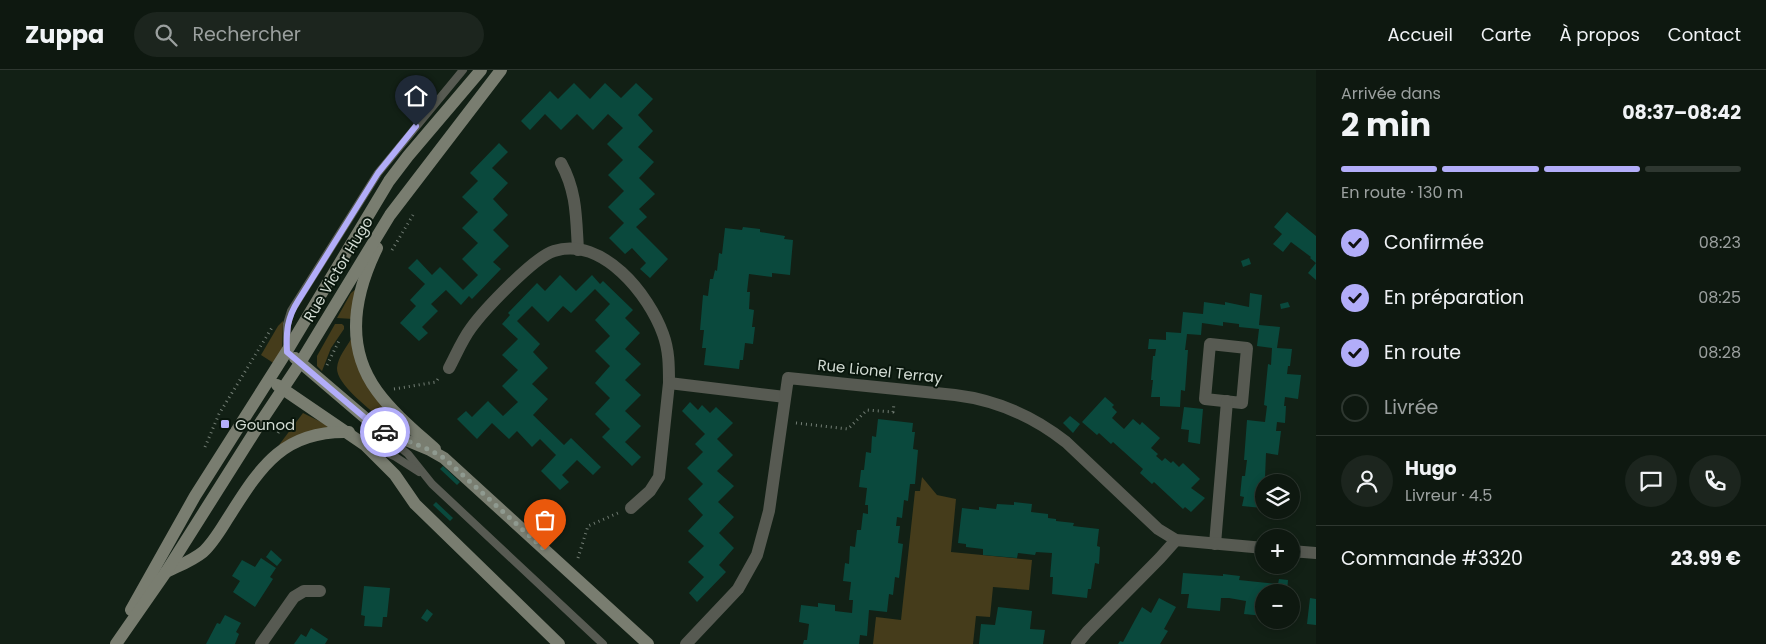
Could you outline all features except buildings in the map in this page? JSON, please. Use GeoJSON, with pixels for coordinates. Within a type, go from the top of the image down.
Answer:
{"type":"FeatureCollection","features":[{"type":"Feature","properties":{"kind":"main road"},"geometry":{"type":"LineString","coordinates":[[114,644],[194,496],[287,352],[389,181],[481,70]]}},
{"type":"Feature","properties":{"kind":"main road","name":"Rue Victor Hugo"},"geometry":{"type":"LineString","coordinates":[[114,644],[166,572],[300,363],[378,232],[406,191],[501,70]]}},
{"type":"Feature","properties":{"kind":"main road"},"geometry":{"type":"LineString","coordinates":[[406,191],[376,250],[363,281],[357,304],[357,342],[364,366],[376,390],[444,458],[648,644]]}},
{"type":"Feature","properties":{"kind":"main road"},"geometry":{"type":"LineString","coordinates":[[287,352],[377,428],[430,450],[444,458]]}},
{"type":"Feature","properties":{"kind":"main road"},"geometry":{"type":"LineString","coordinates":[[269,379],[353,435],[390,469],[415,504],[559,644]]}},
{"type":"Feature","properties":{"kind":"main road"},"geometry":{"type":"LineString","coordinates":[[166,572],[186,563],[203,552],[216,537],[257,473],[274,456],[288,446],[306,438],[327,433],[353,435]]}},
{"type":"Feature","properties":{"kind":"street"},"geometry":{"type":"LineString","coordinates":[[561,163],[568,176],[576,201],[578,250]]}},
{"type":"Feature","properties":{"kind":"street"},"geometry":{"type":"LineString","coordinates":[[449,368],[475,323],[539,259],[553,251],[578,250],[596,254],[620,270],[641,294],[664,336],[668,350],[670,383],[659,477],[650,491],[631,508]]}},
{"type":"Feature","properties":{"kind":"street"},"geometry":{"type":"LineString","coordinates":[[1210,344],[1247,348],[1242,402],[1227,401],[1205,399],[1210,344]]}},
{"type":"Feature","properties":{"kind":"street","name":"Rue Lionel Terray"},"geometry":{"type":"LineString","coordinates":[[686,644],[738,589],[757,555],[766,526],[788,378],[973,397],[1005,407],[1040,424],[1066,442],[1158,530],[1176,540],[1255,547]]}},
{"type":"Feature","properties":{"kind":"street"},"geometry":{"type":"LineString","coordinates":[[670,383],[785,397]]}},
{"type":"Feature","properties":{"kind":"street"},"geometry":{"type":"LineString","coordinates":[[1215,544],[1227,401]]}},
{"type":"Feature","properties":{"kind":"street"},"geometry":{"type":"LineString","coordinates":[[1077,644],[1176,540]]}},
{"type":"Feature","properties":{"kind":"street"},"geometry":{"type":"LineString","coordinates":[[1300,552],[1316,553]]}},
{"type":"Feature","properties":{"kind":"street"},"geometry":{"type":"LineString","coordinates":[[261,644],[294,596],[304,591],[320,592]]}},
{"type":"Feature","properties":{"kind":"lane"},"geometry":{"type":"LineString","coordinates":[[287,352],[287,324],[291,311],[378,173],[463,70]]}},
{"type":"Feature","properties":{"kind":"lane"},"geometry":{"type":"LineString","coordinates":[[377,428],[408,454],[424,476]]}},
{"type":"Feature","properties":{"kind":"lane"},"geometry":{"type":"LineString","coordinates":[[353,435],[394,456],[424,476],[603,644]]}},
{"type":"Feature","properties":{"kind":"path"},"geometry":{"type":"LineString","coordinates":[[389,256],[417,208]]}},
{"type":"Feature","properties":{"kind":"path"},"geometry":{"type":"LineString","coordinates":[[320,380],[343,333]]}},
{"type":"Feature","properties":{"kind":"path"},"geometry":{"type":"LineString","coordinates":[[242,376],[254,357]]}},
{"type":"Feature","properties":{"kind":"path"},"geometry":{"type":"LineString","coordinates":[[391,390],[436,382],[449,368]]}},
{"type":"Feature","properties":{"kind":"path"},"geometry":{"type":"LineString","coordinates":[[782,422],[848,429],[867,410],[893,412],[896,388]]}},
{"type":"Feature","properties":{"kind":"path"},"geometry":{"type":"LineString","coordinates":[[576,563],[588,526],[631,508]]}},
{"type":"Feature","properties":{"kind":"shaded area"},"geometry":{"type":"Polygon","coordinates":[[[356,289],[353,319],[337,318],[351,293],[356,289]]]}},
{"type":"Feature","properties":{"kind":"shaded area"},"geometry":{"type":"Polygon","coordinates":[[[283,321],[282,354],[275,364],[261,355],[283,321]]]}},
{"type":"Feature","properties":{"kind":"shaded area"},"geometry":{"type":"Polygon","coordinates":[[[335,324],[342,324],[344,329],[331,348],[322,371],[317,366],[317,356],[335,324]]]}},
{"type":"Feature","properties":{"kind":"shaded area"},"geometry":{"type":"Polygon","coordinates":[[[351,339],[393,417],[388,422],[383,421],[355,396],[338,374],[339,360],[351,339]]]}},
{"type":"Feature","properties":{"kind":"shaded area"},"geometry":{"type":"Polygon","coordinates":[[[303,413],[327,425],[329,428],[279,445],[303,413]]]}},
{"type":"Feature","properties":{"kind":"shaded area"},"geometry":{"type":"Polygon","coordinates":[[[922,477],[937,495],[956,499],[951,552],[1032,560],[1029,590],[993,587],[990,617],[976,616],[973,644],[873,644],[876,617],[901,620],[915,491],[920,491],[922,477]]]}},
{"type":"Feature","properties":{"kind":"way so far"},"geometry":{"type":"LineString","coordinates":[[385,432],[430,450],[444,458],[545,550]]}},
{"type":"Feature","properties":{"kind":"place","name":"Gounod"},"geometry":{"type":"Point","coordinates":[225,424]}},
{"type":"Feature","properties":{"kind":"route"},"geometry":{"type":"LineString","coordinates":[[385,432],[377,428],[287,352],[287,324],[291,311],[378,173],[416,126]]}}]}
